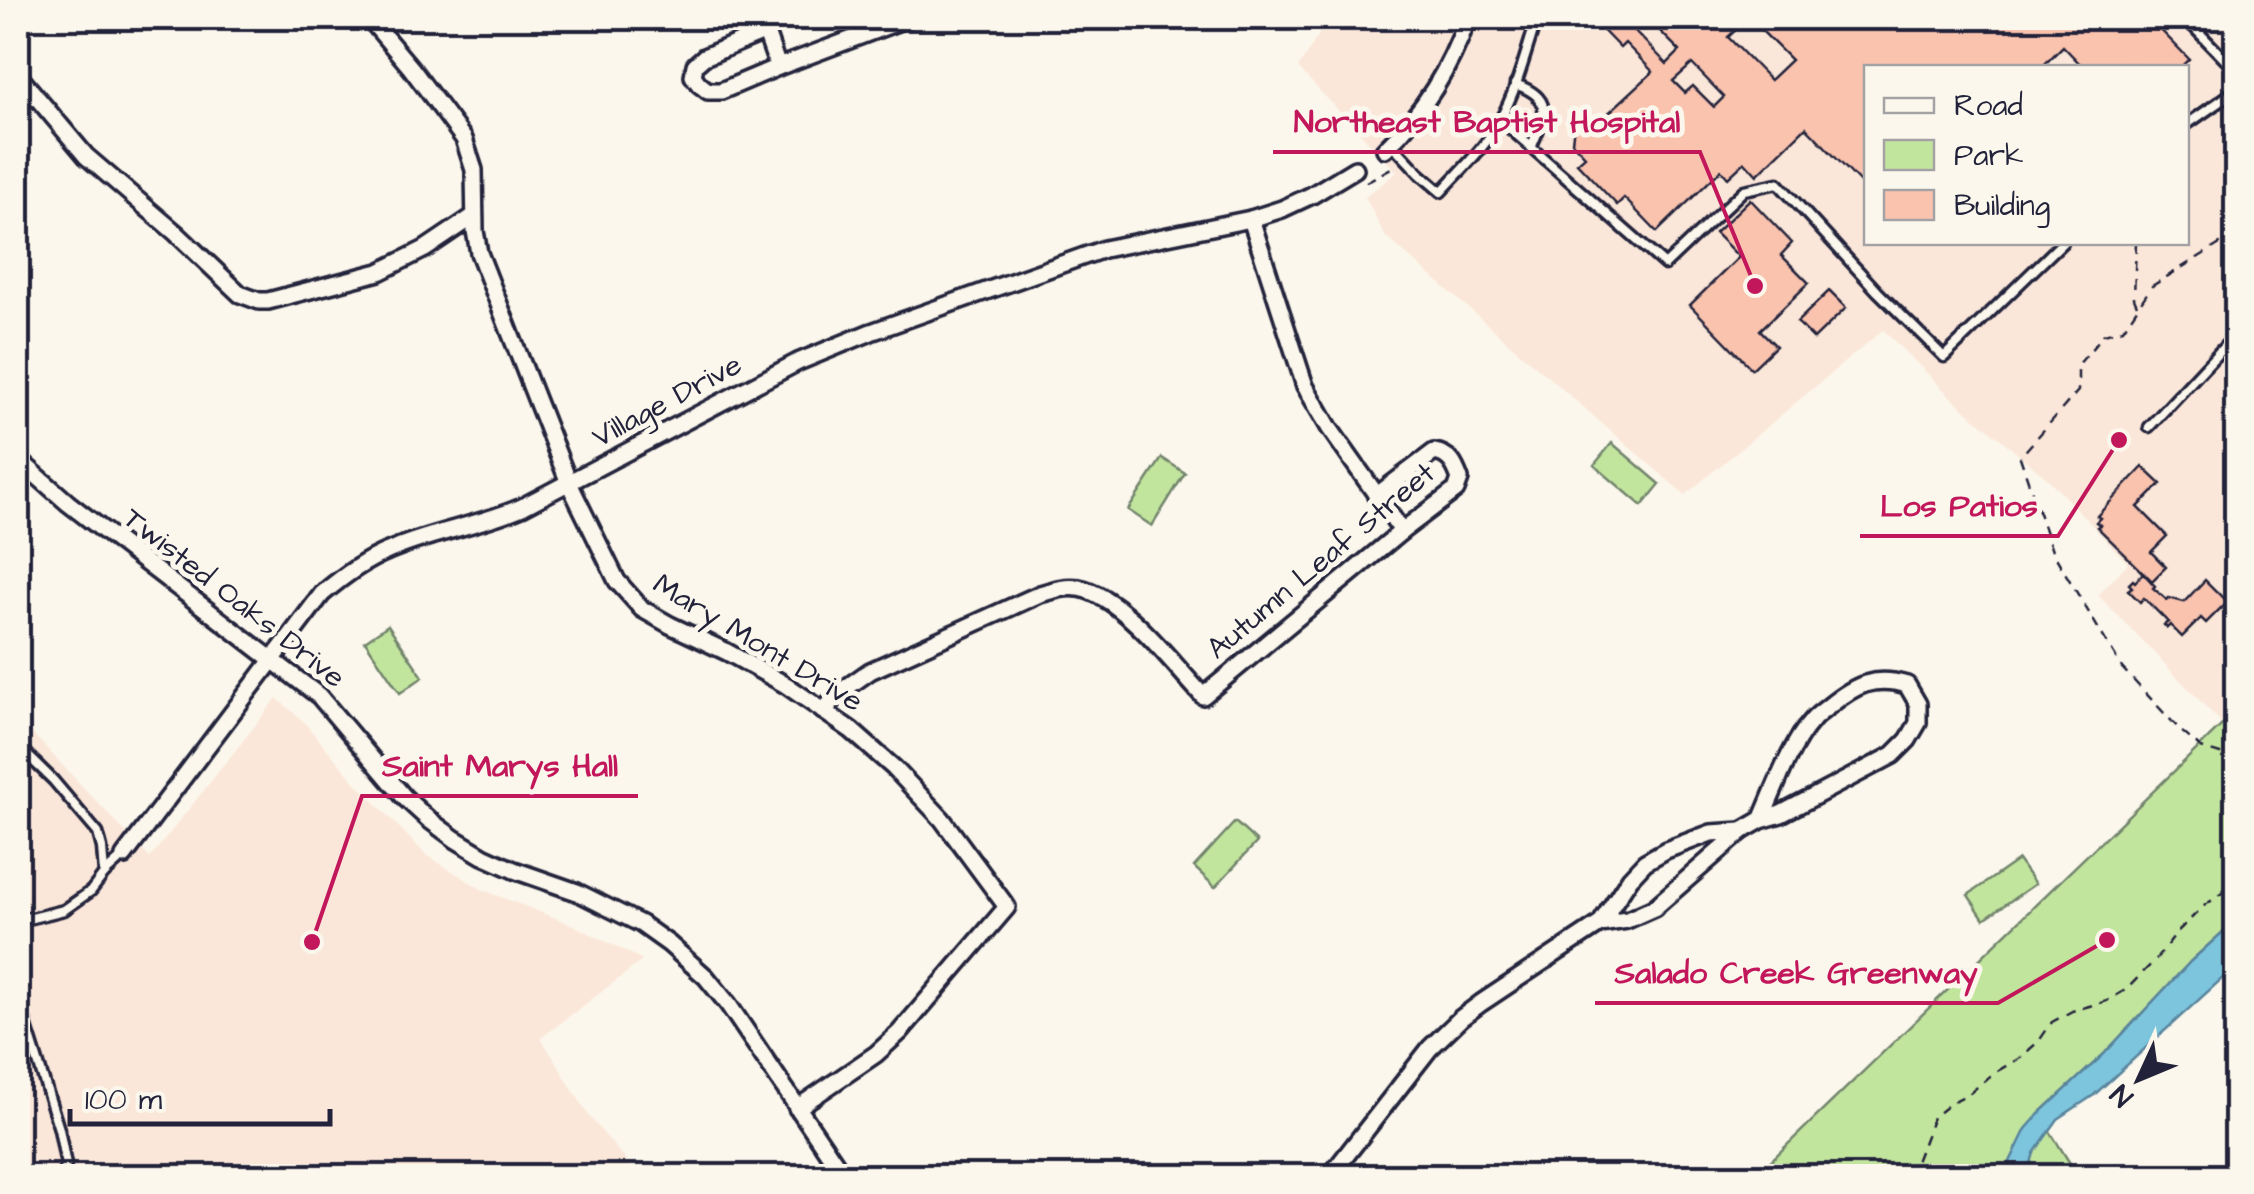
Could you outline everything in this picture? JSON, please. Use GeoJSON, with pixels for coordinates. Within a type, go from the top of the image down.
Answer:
{"type":"FeatureCollection","features":[{"type":"Feature","properties":{"kind":"street","name":"Mary Mont Drive"},"geometry":{"type":"LineString","coordinates":[[368,18],[464,138],[474,170],[474,216],[480,253],[569,483],[616,581],[642,609],[786,685],[851,730],[942,819],[1008,907],[900,1032],[876,1054],[797,1108]]}},
{"type":"Feature","properties":{"kind":"street"},"geometry":{"type":"LineString","coordinates":[[778,67],[764,24],[704,57],[693,76],[708,91],[722,91],[908,18]]}},
{"type":"Feature","properties":{"kind":"street"},"geometry":{"type":"LineString","coordinates":[[1388,146],[1429,98],[1455,55],[1468,18]]}},
{"type":"Feature","properties":{"kind":"street"},"geometry":{"type":"LineString","coordinates":[[18,75],[86,156],[240,294],[252,300],[268,300],[379,272],[426,249],[474,216]]}},
{"type":"Feature","properties":{"kind":"street","name":"Village Drive"},"geometry":{"type":"LineString","coordinates":[[124,856],[322,594],[362,564],[407,543],[492,520],[798,362],[871,332],[1104,250],[1282,209],[1355,169]]}},
{"type":"Feature","properties":{"kind":"street"},"geometry":{"type":"LineString","coordinates":[[1251,219],[1305,386],[1316,408],[1402,531]]}},
{"type":"Feature","properties":{"kind":"street","name":"Autumn Leaf Street"},"geometry":{"type":"LineString","coordinates":[[823,711],[842,690],[870,671],[1040,594],[1068,587],[1094,593],[1119,608],[1203,696],[1456,490],[1460,479],[1450,459],[1444,453],[1434,452],[1376,496]]}},
{"type":"Feature","properties":{"kind":"street","name":"Twisted Oaks Drive"},"geometry":{"type":"LineString","coordinates":[[18,459],[68,503],[319,696],[404,797],[455,839],[514,870],[592,900],[669,944],[728,1004],[844,1176]]}},
{"type":"Feature","properties":{"kind":"street"},"geometry":{"type":"LineString","coordinates":[[1600,924],[1627,920],[1654,908],[1742,831],[1893,755],[1918,723],[1918,704],[1907,685],[1888,680],[1866,683],[1847,691],[1810,722],[1761,820]]}},
{"type":"Feature","properties":{"kind":"street"},"geometry":{"type":"LineString","coordinates":[[1330,1176],[1430,1048],[1461,1018],[1600,924],[1645,862],[1711,833],[1742,831]]}},
{"type":"Feature","properties":{"kind":"lane"},"geometry":{"type":"LineString","coordinates":[[1388,146],[1441,192],[1500,120],[1516,84],[1536,18]]}},
{"type":"Feature","properties":{"kind":"lane"},"geometry":{"type":"LineString","coordinates":[[2185,18],[2236,71]]}},
{"type":"Feature","properties":{"kind":"lane"},"geometry":{"type":"LineString","coordinates":[[1516,84],[1535,92],[1543,105],[1532,148]]}},
{"type":"Feature","properties":{"kind":"lane"},"geometry":{"type":"LineString","coordinates":[[2189,123],[2236,90]]}},
{"type":"Feature","properties":{"kind":"lane"},"geometry":{"type":"LineString","coordinates":[[1500,120],[1665,265],[1744,190],[1778,184],[1878,292],[1944,356],[2060,245]]}},
{"type":"Feature","properties":{"kind":"lane"},"geometry":{"type":"LineString","coordinates":[[2149,427],[2236,334]]}},
{"type":"Feature","properties":{"kind":"lane"},"geometry":{"type":"LineString","coordinates":[[18,746],[98,833],[104,874]]}},
{"type":"Feature","properties":{"kind":"lane"},"geometry":{"type":"LineString","coordinates":[[18,916],[32,918],[64,910],[91,891],[124,856]]}},
{"type":"Feature","properties":{"kind":"lane"},"geometry":{"type":"LineString","coordinates":[[18,998],[60,1129],[66,1165],[62,1176]]}},
{"type":"Feature","properties":{"kind":"path"},"geometry":{"type":"LineString","coordinates":[[1355,169],[1366,183],[1392,167],[1397,163],[1388,146]]}},
{"type":"Feature","properties":{"kind":"path"},"geometry":{"type":"LineString","coordinates":[[2236,234],[2152,286],[2124,328],[2104,334],[2078,366],[2078,391],[2020,456],[2052,551],[2122,668],[2180,731],[2201,748],[2233,758],[2236,763]]}},
{"type":"Feature","properties":{"kind":"path"},"geometry":{"type":"LineString","coordinates":[[2136,245],[2134,298],[2138,307]]}},
{"type":"Feature","properties":{"kind":"path"},"geometry":{"type":"LineString","coordinates":[[1908,1176],[1932,1117],[2020,1058],[2052,1022],[2127,989],[2176,932],[2236,883]]}},
{"type":"Feature","properties":{"kind":"shaded area"},"geometry":{"type":"Polygon","coordinates":[[[1329,18],[2236,18],[2236,738],[2098,595],[2128,563],[2049,480],[1953,399],[1883,330],[1685,495],[1385,236],[1365,197],[1397,172],[1298,68],[1329,18]]]}},
{"type":"Feature","properties":{"kind":"shaded area"},"geometry":{"type":"Polygon","coordinates":[[[277,698],[303,721],[426,855],[483,890],[571,924],[643,960],[541,1038],[589,1116],[639,1176],[18,1176],[18,718],[150,858],[277,698]]]}},
{"type":"Feature","properties":{"kind":"green space"},"geometry":{"type":"Polygon","coordinates":[[[1612,443],[1660,484],[1642,506],[1594,465],[1612,443]]]}},
{"type":"Feature","properties":{"kind":"green space"},"geometry":{"type":"Polygon","coordinates":[[[1162,458],[1185,473],[1152,526],[1128,510],[1162,458]]]}},
{"type":"Feature","properties":{"kind":"green space"},"geometry":{"type":"Polygon","coordinates":[[[388,625],[423,677],[400,693],[365,641],[388,625]]]}},
{"type":"Feature","properties":{"kind":"green space"},"geometry":{"type":"Polygon","coordinates":[[[2223,724],[2236,738],[2236,920],[2039,1114],[2078,1176],[1755,1176],[2223,724]]]}},
{"type":"Feature","properties":{"kind":"green space"},"geometry":{"type":"Polygon","coordinates":[[[1235,822],[1257,842],[1215,887],[1194,867],[1235,822]]]}},
{"type":"Feature","properties":{"kind":"green space"},"geometry":{"type":"Polygon","coordinates":[[[2018,860],[2035,884],[1984,919],[1968,895],[2018,860]]]}},
{"type":"Feature","properties":{"kind":"water"},"geometry":{"type":"Polygon","coordinates":[[[2236,920],[2236,966],[2094,1095],[2058,1119],[2034,1153],[2027,1176],[2003,1176],[2026,1129],[2039,1114],[2236,920]]]}},
{"type":"Feature","properties":{"kind":"building"},"geometry":{"type":"Polygon","coordinates":[[[1591,18],[1633,18],[1628,24],[1667,64],[1680,51],[1647,18],[1749,18],[2149,18],[2189,59],[2183,65],[2081,65],[2063,46],[2044,65],[1864,65],[1864,187],[1806,127],[1757,175],[1745,162],[1728,178],[1721,170],[1657,232],[1624,198],[1617,205],[1577,163],[1585,156],[1572,142],[1575,116],[1600,121],[1653,72],[1625,43],[1620,48],[1591,18]],[[1749,18],[1728,37],[1770,80],[1791,60],[1749,18]],[[1692,64],[1673,81],[1685,93],[1693,86],[1714,107],[1724,97],[1692,64]]]}},
{"type":"Feature","properties":{"kind":"building"},"geometry":{"type":"Polygon","coordinates":[[[1750,199],[1792,243],[1781,255],[1809,283],[1760,330],[1776,346],[1752,369],[1690,305],[1739,257],[1715,233],[1750,199]]]}},
{"type":"Feature","properties":{"kind":"building"},"geometry":{"type":"Polygon","coordinates":[[[1829,291],[1846,308],[1814,339],[1797,322],[1829,291]]]}},
{"type":"Feature","properties":{"kind":"building"},"geometry":{"type":"Polygon","coordinates":[[[2143,467],[2161,484],[2138,507],[2167,536],[2151,552],[2166,567],[2152,581],[2096,522],[2100,518],[2097,516],[2143,467]]]}},
{"type":"Feature","properties":{"kind":"building"},"geometry":{"type":"Polygon","coordinates":[[[2143,573],[2167,600],[2184,602],[2205,580],[2227,602],[2206,623],[2201,618],[2182,637],[2170,625],[2164,625],[2168,622],[2144,598],[2140,602],[2128,590],[2132,587],[2129,584],[2143,573]]]}},
{"type":"Feature","properties":{"kind":"place","name":"Northeast Baptist Hospital"},"geometry":{"type":"Point","coordinates":[1755,286]}},
{"type":"Feature","properties":{"kind":"place","name":"Los Patios"},"geometry":{"type":"Point","coordinates":[2119,440]}},
{"type":"Feature","properties":{"kind":"place","name":"Salado Creek Greenway"},"geometry":{"type":"Point","coordinates":[2107,940]}},
{"type":"Feature","properties":{"kind":"place","name":"Saint Marys Hall"},"geometry":{"type":"Point","coordinates":[312,942]}}]}
